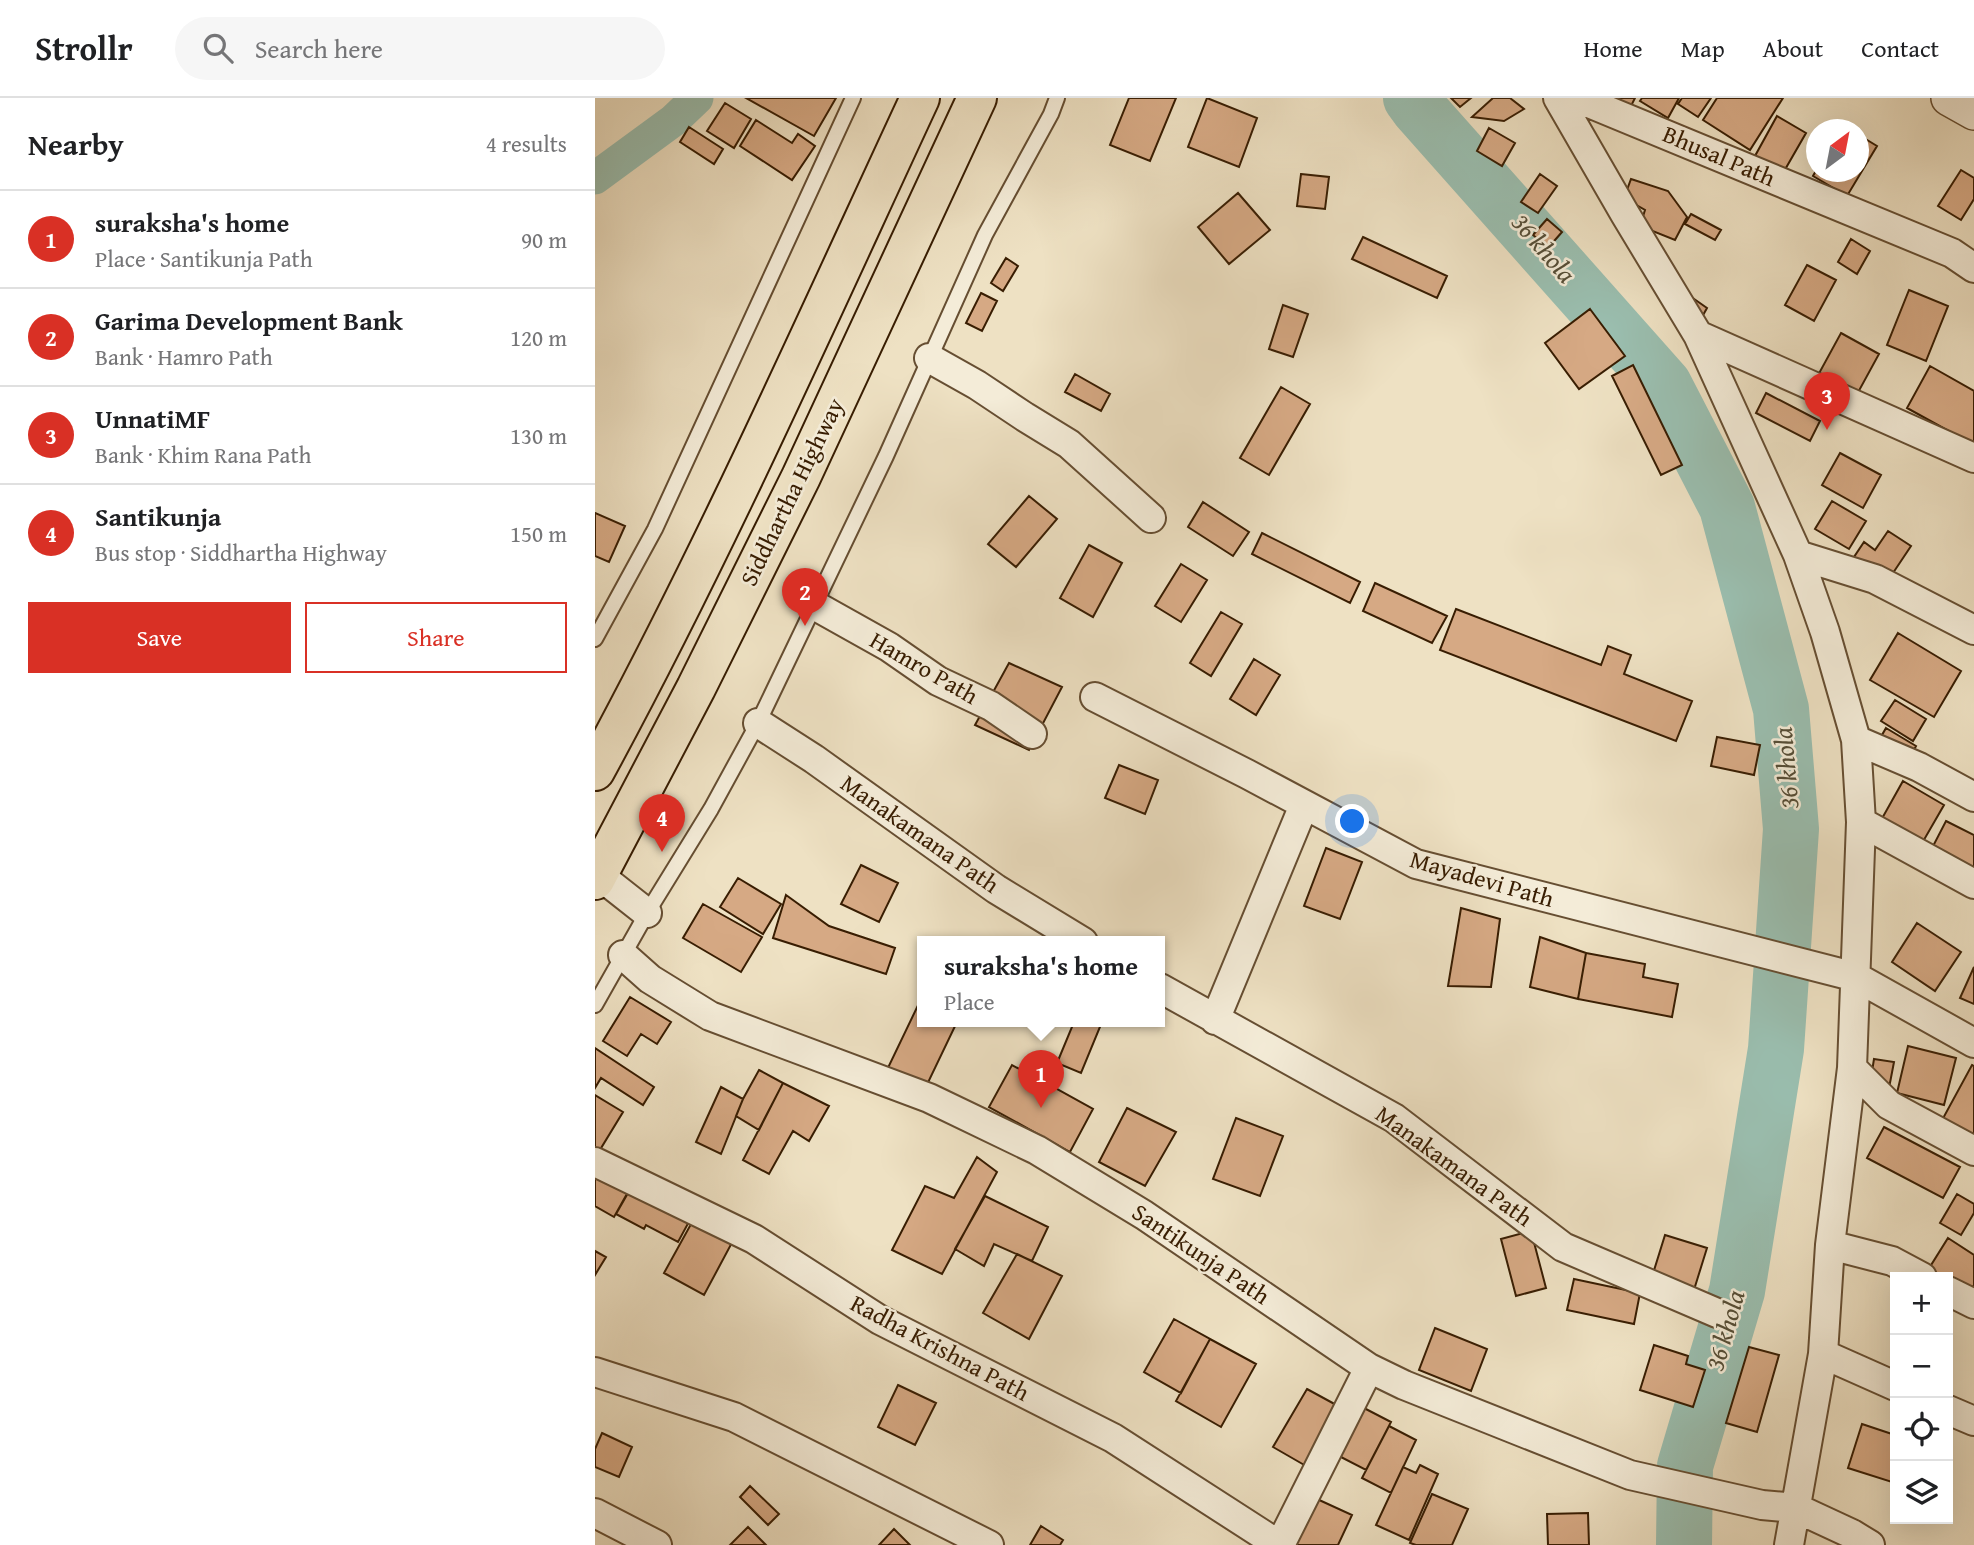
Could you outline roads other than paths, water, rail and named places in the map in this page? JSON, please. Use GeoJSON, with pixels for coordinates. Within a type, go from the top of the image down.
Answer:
{"type":"FeatureCollection","features":[{"type":"Feature","properties":{"kind":"highway","name":"Siddhartha Highway"},"geometry":{"type":"LineString","coordinates":[[595,771],[651,669],[757,453],[920,98]]}},
{"type":"Feature","properties":{"kind":"highway","name":"Siddhartha Highway"},"geometry":{"type":"LineString","coordinates":[[596,875],[696,688],[801,477],[977,98]]}},
{"type":"Feature","properties":{"kind":"street"},"geometry":{"type":"LineString","coordinates":[[1558,98],[1698,335],[1798,555],[1825,632],[1856,740],[1861,822],[1852,1068],[1829,1245],[1823,1354],[1789,1545]]}},
{"type":"Feature","properties":{"kind":"street","name":"Bhusal Path"},"geometry":{"type":"LineString","coordinates":[[1577,98],[1952,253],[1974,268]]}},
{"type":"Feature","properties":{"kind":"street"},"geometry":{"type":"LineString","coordinates":[[1949,98],[1974,112]]}},
{"type":"Feature","properties":{"kind":"street"},"geometry":{"type":"LineString","coordinates":[[1698,335],[1974,458]]}},
{"type":"Feature","properties":{"kind":"street"},"geometry":{"type":"LineString","coordinates":[[929,358],[977,385],[1069,444],[1151,518]]}},
{"type":"Feature","properties":{"kind":"street"},"geometry":{"type":"LineString","coordinates":[[1798,555],[1875,579],[1974,630]]}},
{"type":"Feature","properties":{"kind":"street","name":"Hamro Path"},"geometry":{"type":"LineString","coordinates":[[814,605],[890,647],[938,681],[991,706],[1032,734]]}},
{"type":"Feature","properties":{"kind":"street","name":"Mayadevi Path"},"geometry":{"type":"LineString","coordinates":[[1095,697],[1416,864],[1856,977],[1974,1043]]}},
{"type":"Feature","properties":{"kind":"street","name":"Manakamana Path"},"geometry":{"type":"LineString","coordinates":[[758,723],[825,767],[996,889],[1073,936]]}},
{"type":"Feature","properties":{"kind":"street"},"geometry":{"type":"LineString","coordinates":[[1856,740],[1919,767],[1974,796]]}},
{"type":"Feature","properties":{"kind":"street"},"geometry":{"type":"LineString","coordinates":[[1215,1020],[1304,805]]}},
{"type":"Feature","properties":{"kind":"street"},"geometry":{"type":"LineString","coordinates":[[1861,822],[1974,884]]}},
{"type":"Feature","properties":{"kind":"street"},"geometry":{"type":"LineString","coordinates":[[596,875],[647,912]]}},
{"type":"Feature","properties":{"kind":"street","name":"Santikunja Path"},"geometry":{"type":"LineString","coordinates":[[623,955],[650,979],[711,1016],[929,1098],[1037,1150],[1144,1215],[1369,1368],[1404,1385],[1630,1475],[1762,1505],[1795,1508],[1870,1545]]}},
{"type":"Feature","properties":{"kind":"street","name":"Manakamana Path"},"geometry":{"type":"LineString","coordinates":[[1165,991],[1394,1118],[1563,1247],[1717,1313]]}},
{"type":"Feature","properties":{"kind":"street"},"geometry":{"type":"LineString","coordinates":[[1852,1068],[1889,1105],[1974,1151]]}},
{"type":"Feature","properties":{"kind":"street","name":"Radha Krishna Path"},"geometry":{"type":"LineString","coordinates":[[595,1162],[754,1239],[880,1320],[1113,1438],[1279,1545]]}},
{"type":"Feature","properties":{"kind":"street"},"geometry":{"type":"LineString","coordinates":[[1829,1245],[1892,1261],[1913,1272]]}},
{"type":"Feature","properties":{"kind":"street"},"geometry":{"type":"LineString","coordinates":[[1953,1293],[1974,1304]]}},
{"type":"Feature","properties":{"kind":"street"},"geometry":{"type":"LineString","coordinates":[[1823,1354],[1890,1384]]}},
{"type":"Feature","properties":{"kind":"street"},"geometry":{"type":"LineString","coordinates":[[1279,1545],[1369,1368]]}},
{"type":"Feature","properties":{"kind":"street"},"geometry":{"type":"LineString","coordinates":[[595,1372],[734,1417],[989,1545]]}},
{"type":"Feature","properties":{"kind":"street"},"geometry":{"type":"LineString","coordinates":[[1953,1412],[1974,1421]]}},
{"type":"Feature","properties":{"kind":"street"},"geometry":{"type":"LineString","coordinates":[[595,1513],[657,1545]]}},
{"type":"Feature","properties":{"kind":"lane"},"geometry":{"type":"LineString","coordinates":[[595,639],[655,529],[853,98]]}},
{"type":"Feature","properties":{"kind":"lane"},"geometry":{"type":"LineString","coordinates":[[595,1005],[647,912],[711,809],[758,723],[886,456],[985,235],[1051,114],[1057,98]]}},
{"type":"Feature","properties":{"kind":"waterway"},"geometry":{"type":"LineString","coordinates":[[595,178],[674,120],[697,98]]}},
{"type":"Feature","properties":{"kind":"waterway","name":"36 khola"},"geometry":{"type":"LineString","coordinates":[[1411,98],[1664,385],[1727,507],[1781,709],[1791,829],[1776,1049],[1737,1291],[1685,1466],[1684,1545]]}},
{"type":"Feature","properties":{"kind":"place","name":"UnnatiMF"},"geometry":{"type":"Point","coordinates":[1827,430]}},
{"type":"Feature","properties":{"kind":"place","name":"Garima Development Bank"},"geometry":{"type":"Point","coordinates":[805,626]}},
{"type":"Feature","properties":{"kind":"place","name":"Santikunja"},"geometry":{"type":"Point","coordinates":[662,852]}},
{"type":"Feature","properties":{"kind":"place","name":"suraksha's home"},"geometry":{"type":"Point","coordinates":[1041,1108]}}]}
